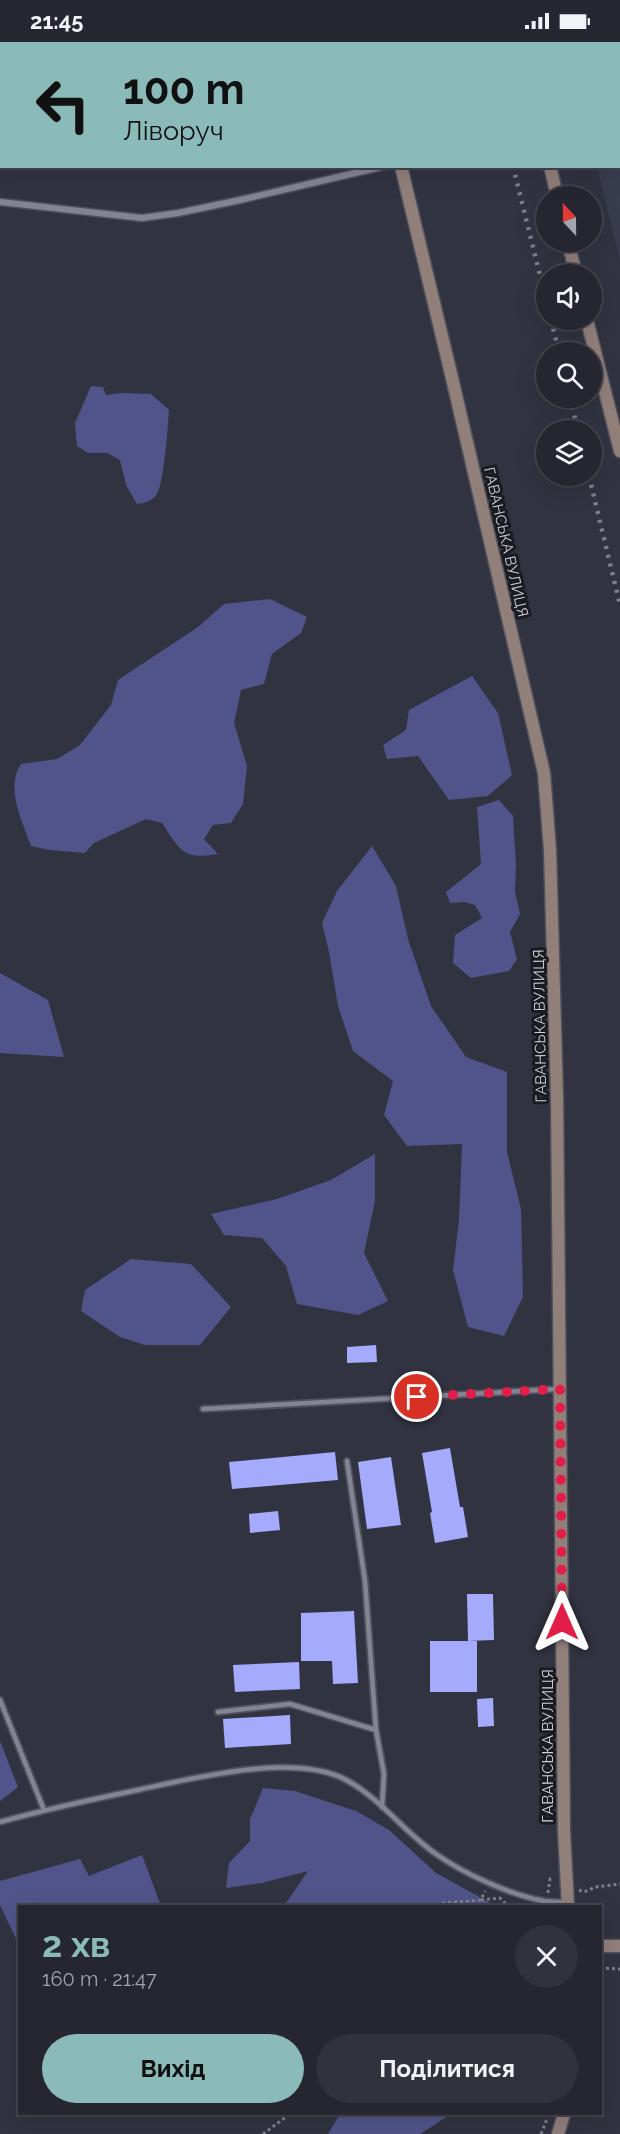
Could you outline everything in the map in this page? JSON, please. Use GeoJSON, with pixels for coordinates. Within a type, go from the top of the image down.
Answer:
{"type":"FeatureCollection","features":[{"type":"Feature","properties":{"kind":"main road","name":"ГАВАНСЬКА ВУЛИЦЯ"},"geometry":{"type":"LineString","coordinates":[[401,168],[458,400],[544,773],[550,850],[557,1098],[564,1832],[567,1904]]}},
{"type":"Feature","properties":{"kind":"main road"},"geometry":{"type":"LineString","coordinates":[[550,168],[555,186]]}},
{"type":"Feature","properties":{"kind":"main road"},"geometry":{"type":"LineString","coordinates":[[590,330],[620,451]]}},
{"type":"Feature","properties":{"kind":"main road"},"geometry":{"type":"LineString","coordinates":[[602,1946],[620,1946]]}},
{"type":"Feature","properties":{"kind":"main road"},"geometry":{"type":"LineString","coordinates":[[558,2134],[564,2115]]}},
{"type":"Feature","properties":{"kind":"street"},"geometry":{"type":"LineString","coordinates":[[0,202],[142,218],[240,200],[376,168]]}},
{"type":"Feature","properties":{"kind":"lane"},"geometry":{"type":"LineString","coordinates":[[203,1408],[560,1389]]}},
{"type":"Feature","properties":{"kind":"lane"},"geometry":{"type":"LineString","coordinates":[[346,1461],[365,1581],[376,1730],[384,1774],[382,1807]]}},
{"type":"Feature","properties":{"kind":"lane"},"geometry":{"type":"LineString","coordinates":[[0,1700],[44,1810]]}},
{"type":"Feature","properties":{"kind":"lane"},"geometry":{"type":"LineString","coordinates":[[218,1712],[290,1704],[376,1730]]}},
{"type":"Feature","properties":{"kind":"lane","name":"ГАВАНСЬКА ВУЛИЦЯ"},"geometry":{"type":"LineString","coordinates":[[0,1822],[44,1810],[202,1777],[267,1768],[291,1768],[332,1774],[349,1781],[436,1854],[489,1882],[511,1892],[567,1904]]}},
{"type":"Feature","properties":{"kind":"path"},"geometry":{"type":"LineString","coordinates":[[482,1900],[489,1882]]}},
{"type":"Feature","properties":{"kind":"path"},"geometry":{"type":"LineString","coordinates":[[584,1892],[595,1887],[620,1884]]}},
{"type":"Feature","properties":{"kind":"path"},"geometry":{"type":"LineString","coordinates":[[442,1903],[500,1898],[507,1905]]}},
{"type":"Feature","properties":{"kind":"path"},"geometry":{"type":"LineString","coordinates":[[602,1968],[620,1969]]}},
{"type":"Feature","properties":{"kind":"path"},"geometry":{"type":"LineString","coordinates":[[263,2134],[289,2115]]}},
{"type":"Feature","properties":{"kind":"path"},"geometry":{"type":"LineString","coordinates":[[542,2134],[549,2115]]}},
{"type":"Feature","properties":{"kind":"shaded area"},"geometry":{"type":"Polygon","coordinates":[[[597,168],[620,168],[620,261],[597,168]]]}},
{"type":"Feature","properties":{"kind":"shaded area"},"geometry":{"type":"Polygon","coordinates":[[[91,386],[103,387],[106,395],[151,394],[169,410],[162,478],[157,494],[149,501],[137,504],[126,485],[120,460],[107,453],[88,453],[77,446],[75,423],[91,386]]]}},
{"type":"Feature","properties":{"kind":"shaded area"},"geometry":{"type":"Polygon","coordinates":[[[270,599],[307,617],[301,633],[272,654],[264,684],[241,690],[234,723],[247,766],[243,804],[231,823],[213,825],[204,839],[218,854],[197,856],[189,854],[179,847],[162,823],[146,819],[94,843],[85,853],[31,846],[15,794],[16,773],[21,764],[57,759],[80,745],[111,705],[118,680],[198,627],[224,604],[270,599]]]}},
{"type":"Feature","properties":{"kind":"shaded area"},"geometry":{"type":"Polygon","coordinates":[[[472,676],[498,713],[512,775],[488,796],[449,800],[418,756],[387,759],[383,745],[406,730],[409,710],[472,676]]]}},
{"type":"Feature","properties":{"kind":"shaded area"},"geometry":{"type":"Polygon","coordinates":[[[499,800],[513,816],[515,891],[520,914],[510,932],[517,959],[509,971],[471,978],[453,963],[455,935],[482,918],[475,905],[465,902],[450,903],[446,892],[481,864],[477,807],[499,800]]]}},
{"type":"Feature","properties":{"kind":"shaded area"},"geometry":{"type":"Polygon","coordinates":[[[372,846],[396,886],[408,939],[431,1006],[466,1057],[507,1072],[507,1152],[521,1209],[523,1297],[504,1336],[468,1327],[453,1270],[459,1220],[462,1144],[407,1146],[384,1115],[393,1081],[353,1051],[338,1006],[322,923],[337,891],[372,846]]]}},
{"type":"Feature","properties":{"kind":"shaded area"},"geometry":{"type":"Polygon","coordinates":[[[0,973],[48,1000],[64,1057],[0,1053],[0,973]]]}},
{"type":"Feature","properties":{"kind":"shaded area"},"geometry":{"type":"Polygon","coordinates":[[[375,1154],[375,1201],[364,1253],[388,1301],[358,1315],[297,1304],[286,1266],[262,1238],[224,1235],[211,1214],[277,1199],[331,1180],[375,1154]]]}},
{"type":"Feature","properties":{"kind":"shaded area"},"geometry":{"type":"Polygon","coordinates":[[[131,1259],[191,1264],[231,1307],[200,1345],[145,1345],[120,1337],[81,1311],[85,1290],[131,1259]]]}},
{"type":"Feature","properties":{"kind":"shaded area"},"geometry":{"type":"Polygon","coordinates":[[[0,1741],[18,1787],[0,1801],[0,1741]]]}},
{"type":"Feature","properties":{"kind":"shaded area"},"geometry":{"type":"Polygon","coordinates":[[[263,1788],[295,1791],[356,1811],[389,1830],[436,1873],[494,1905],[285,1905],[308,1871],[262,1883],[226,1888],[229,1863],[250,1841],[250,1819],[263,1788]]]}},
{"type":"Feature","properties":{"kind":"shaded area"},"geometry":{"type":"Polygon","coordinates":[[[142,1855],[161,1905],[18,1905],[18,1943],[0,1905],[0,1881],[80,1859],[89,1876],[142,1855]]]}},
{"type":"Feature","properties":{"kind":"shaded area"},"geometry":{"type":"Polygon","coordinates":[[[339,2115],[449,2115],[420,2134],[328,2134],[339,2115]]]}},
{"type":"Feature","properties":{"kind":"building"},"geometry":{"type":"Polygon","coordinates":[[[376,1345],[377,1362],[347,1363],[347,1347],[376,1345]]]}},
{"type":"Feature","properties":{"kind":"building"},"geometry":{"type":"Polygon","coordinates":[[[450,1448],[460,1507],[463,1507],[468,1537],[435,1543],[422,1453],[450,1448]]]}},
{"type":"Feature","properties":{"kind":"building"},"geometry":{"type":"Polygon","coordinates":[[[335,1452],[338,1480],[232,1489],[229,1462],[335,1452]]]}},
{"type":"Feature","properties":{"kind":"building"},"geometry":{"type":"Polygon","coordinates":[[[391,1457],[401,1525],[367,1529],[358,1462],[391,1457]]]}},
{"type":"Feature","properties":{"kind":"building"},"geometry":{"type":"Polygon","coordinates":[[[278,1511],[280,1530],[250,1533],[249,1514],[278,1511]]]}},
{"type":"Feature","properties":{"kind":"building"},"geometry":{"type":"Polygon","coordinates":[[[467,1594],[493,1594],[494,1640],[468,1641],[467,1594]]]}},
{"type":"Feature","properties":{"kind":"building"},"geometry":{"type":"Polygon","coordinates":[[[354,1611],[358,1683],[333,1684],[332,1661],[301,1661],[301,1613],[354,1611]]]}},
{"type":"Feature","properties":{"kind":"building"},"geometry":{"type":"Polygon","coordinates":[[[430,1641],[477,1641],[477,1692],[430,1692],[430,1641]]]}},
{"type":"Feature","properties":{"kind":"building"},"geometry":{"type":"Polygon","coordinates":[[[299,1662],[300,1689],[235,1692],[233,1665],[299,1662]]]}},
{"type":"Feature","properties":{"kind":"building"},"geometry":{"type":"Polygon","coordinates":[[[493,1698],[494,1726],[478,1727],[477,1699],[493,1698]]]}},
{"type":"Feature","properties":{"kind":"building"},"geometry":{"type":"Polygon","coordinates":[[[290,1715],[291,1744],[225,1748],[223,1719],[290,1715]]]}},
{"type":"Feature","properties":{"kind":"railway"},"geometry":{"type":"LineString","coordinates":[[513,168],[537,264]]}},
{"type":"Feature","properties":{"kind":"railway"},"geometry":{"type":"LineString","coordinates":[[554,330],[556,342]]}},
{"type":"Feature","properties":{"kind":"railway"},"geometry":{"type":"LineString","coordinates":[[572,408],[576,420]]}},
{"type":"Feature","properties":{"kind":"railway"},"geometry":{"type":"LineString","coordinates":[[591,486],[620,605]]}},
{"type":"Feature","properties":{"kind":"route"},"geometry":{"type":"LineString","coordinates":[[417,1397],[560,1389],[562,1622]]}}]}
